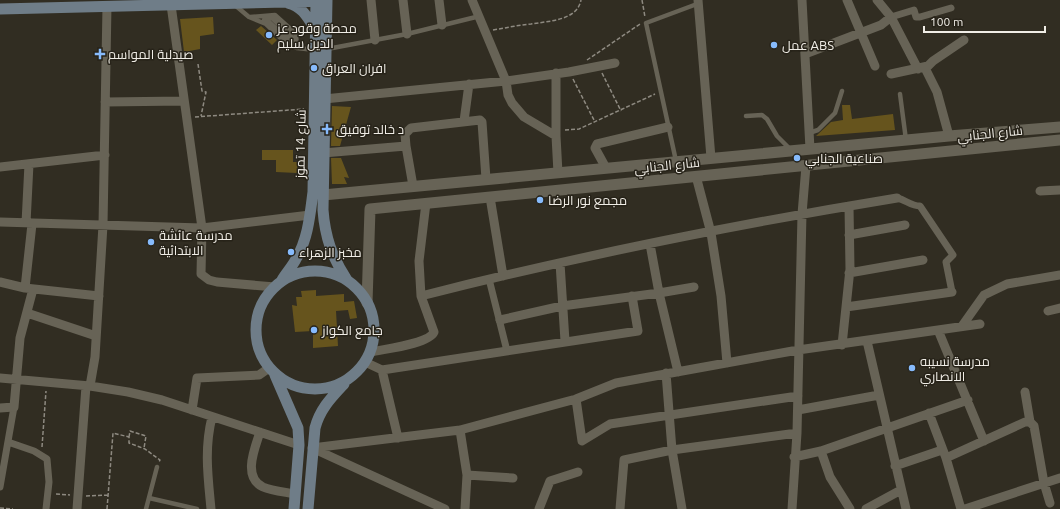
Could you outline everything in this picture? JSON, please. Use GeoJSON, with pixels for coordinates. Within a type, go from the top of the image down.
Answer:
{"type":"FeatureCollection","features":[{"type":"Feature","properties":{"kind":"main road"},"geometry":{"type":"LineString","coordinates":[[0,9],[322,1]]}},
{"type":"Feature","properties":{"kind":"main road","name":"شارع 14 تموز"},"geometry":{"type":"LineString","coordinates":[[322,1],[315,29],[320,49],[324,99],[324,228],[335,261],[347,280]]}},
{"type":"Feature","properties":{"kind":"main road","name":"شارع 14 تموز"},"geometry":{"type":"LineString","coordinates":[[278,284],[296,259],[305,238],[310,215],[313,192],[314,108],[320,49],[322,1]]}},
{"type":"Feature","properties":{"kind":"main road"},"geometry":{"type":"LineString","coordinates":[[282,2],[295,5],[304,13],[315,29]]}},
{"type":"Feature","properties":{"kind":"main road"},"geometry":{"type":"LineString","coordinates":[[294,509],[299,445],[298,428],[272,371],[261,355],[257,341],[256,326],[259,311],[266,298],[278,284],[294,275],[307,272],[321,272],[334,274],[347,280],[362,294],[372,312],[374,332],[371,352],[366,362],[325,404],[318,415],[312,448],[308,509]]}},
{"type":"Feature","properties":{"kind":"main road"},"geometry":{"type":"LineString","coordinates":[[272,371],[286,382],[299,388],[316,390],[334,387],[350,378]]}},
{"type":"Feature","properties":{"kind":"street"},"geometry":{"type":"LineString","coordinates":[[371,0],[375,40]]}},
{"type":"Feature","properties":{"kind":"street"},"geometry":{"type":"LineString","coordinates":[[404,0],[407,34]]}},
{"type":"Feature","properties":{"kind":"street"},"geometry":{"type":"LineString","coordinates":[[439,0],[442,25]]}},
{"type":"Feature","properties":{"kind":"street"},"geometry":{"type":"LineString","coordinates":[[472,0],[506,80],[508,95],[518,110],[533,123],[556,133]]}},
{"type":"Feature","properties":{"kind":"street"},"geometry":{"type":"LineString","coordinates":[[802,0],[810,149]]}},
{"type":"Feature","properties":{"kind":"street"},"geometry":{"type":"LineString","coordinates":[[847,0],[862,32],[875,66]]}},
{"type":"Feature","properties":{"kind":"street"},"geometry":{"type":"LineString","coordinates":[[877,0],[891,17],[937,92],[949,136]]}},
{"type":"Feature","properties":{"kind":"street"},"geometry":{"type":"LineString","coordinates":[[698,2],[711,158]]}},
{"type":"Feature","properties":{"kind":"street"},"geometry":{"type":"LineString","coordinates":[[171,5],[202,228],[201,274],[209,280],[217,282],[278,284]]}},
{"type":"Feature","properties":{"kind":"street"},"geometry":{"type":"LineString","coordinates":[[77,509],[88,386],[95,357],[104,225],[107,6]]}},
{"type":"Feature","properties":{"kind":"street"},"geometry":{"type":"LineString","coordinates":[[805,54],[881,25],[891,17],[914,10],[916,17],[920,17],[951,8]]}},
{"type":"Feature","properties":{"kind":"street"},"geometry":{"type":"LineString","coordinates":[[891,74],[922,68],[964,40]]}},
{"type":"Feature","properties":{"kind":"street"},"geometry":{"type":"LineString","coordinates":[[324,99],[506,80],[569,72],[598,65],[615,63]]}},
{"type":"Feature","properties":{"kind":"street"},"geometry":{"type":"LineString","coordinates":[[556,73],[558,173]]}},
{"type":"Feature","properties":{"kind":"street"},"geometry":{"type":"LineString","coordinates":[[464,121],[469,84]]}},
{"type":"Feature","properties":{"kind":"street"},"geometry":{"type":"LineString","coordinates":[[105,102],[184,101]]}},
{"type":"Feature","properties":{"kind":"street"},"geometry":{"type":"LineString","coordinates":[[413,186],[405,134],[411,128],[476,119],[482,122],[486,179]]}},
{"type":"Feature","properties":{"kind":"street"},"geometry":{"type":"LineString","coordinates":[[606,168],[595,148],[597,144],[668,127]]}},
{"type":"Feature","properties":{"kind":"street","name":"شارع الجنابي"},"geometry":{"type":"LineString","coordinates":[[323,195],[949,136],[1060,128]]}},
{"type":"Feature","properties":{"kind":"street","name":"شارع الجنابي"},"geometry":{"type":"LineString","coordinates":[[367,302],[370,209],[1060,140]]}},
{"type":"Feature","properties":{"kind":"street"},"geometry":{"type":"LineString","coordinates":[[323,154],[406,146]]}},
{"type":"Feature","properties":{"kind":"street"},"geometry":{"type":"LineString","coordinates":[[0,166],[105,155]]}},
{"type":"Feature","properties":{"kind":"street"},"geometry":{"type":"LineString","coordinates":[[0,487],[14,407],[15,380],[20,338],[27,313],[29,288],[30,164]]}},
{"type":"Feature","properties":{"kind":"street"},"geometry":{"type":"LineString","coordinates":[[792,509],[798,410],[798,350],[802,214],[806,166]]}},
{"type":"Feature","properties":{"kind":"street"},"geometry":{"type":"LineString","coordinates":[[696,176],[711,232],[727,363]]}},
{"type":"Feature","properties":{"kind":"street"},"geometry":{"type":"LineString","coordinates":[[1040,191],[1060,190]]}},
{"type":"Feature","properties":{"kind":"street"},"geometry":{"type":"LineString","coordinates":[[490,197],[503,276]]}},
{"type":"Feature","properties":{"kind":"street"},"geometry":{"type":"LineString","coordinates":[[421,296],[560,263],[802,214],[897,198],[906,200],[912,205],[920,206],[953,255],[946,262],[952,292],[846,307]]}},
{"type":"Feature","properties":{"kind":"street"},"geometry":{"type":"LineString","coordinates":[[371,352],[402,346],[430,338],[433,335],[434,332],[421,296],[419,261],[426,204]]}},
{"type":"Feature","properties":{"kind":"street"},"geometry":{"type":"LineString","coordinates":[[842,344],[850,273],[849,206]]}},
{"type":"Feature","properties":{"kind":"street"},"geometry":{"type":"LineString","coordinates":[[0,222],[202,228],[310,215]]}},
{"type":"Feature","properties":{"kind":"street"},"geometry":{"type":"LineString","coordinates":[[849,235],[905,225]]}},
{"type":"Feature","properties":{"kind":"street"},"geometry":{"type":"LineString","coordinates":[[650,244],[659,293],[678,372]]}},
{"type":"Feature","properties":{"kind":"street"},"geometry":{"type":"LineString","coordinates":[[850,273],[923,260]]}},
{"type":"Feature","properties":{"kind":"street"},"geometry":{"type":"LineString","coordinates":[[560,263],[564,341]]}},
{"type":"Feature","properties":{"kind":"street"},"geometry":{"type":"LineString","coordinates":[[962,326],[984,295],[1007,284],[1060,275]]}},
{"type":"Feature","properties":{"kind":"street"},"geometry":{"type":"LineString","coordinates":[[489,279],[507,351]]}},
{"type":"Feature","properties":{"kind":"street"},"geometry":{"type":"LineString","coordinates":[[0,282],[29,288],[98,296]]}},
{"type":"Feature","properties":{"kind":"street"},"geometry":{"type":"LineString","coordinates":[[500,320],[562,306],[694,287]]}},
{"type":"Feature","properties":{"kind":"street"},"geometry":{"type":"LineString","coordinates":[[366,362],[382,370],[564,341],[638,331],[632,296]]}},
{"type":"Feature","properties":{"kind":"street"},"geometry":{"type":"LineString","coordinates":[[1048,311],[1060,308]]}},
{"type":"Feature","properties":{"kind":"street"},"geometry":{"type":"LineString","coordinates":[[27,313],[96,336]]}},
{"type":"Feature","properties":{"kind":"street"},"geometry":{"type":"LineString","coordinates":[[312,448],[460,430],[576,399],[616,383],[798,350],[980,324]]}},
{"type":"Feature","properties":{"kind":"street"},"geometry":{"type":"LineString","coordinates":[[938,330],[984,441]]}},
{"type":"Feature","properties":{"kind":"street"},"geometry":{"type":"LineString","coordinates":[[867,341],[906,509]]}},
{"type":"Feature","properties":{"kind":"street"},"geometry":{"type":"LineString","coordinates":[[382,370],[398,438]]}},
{"type":"Feature","properties":{"kind":"street"},"geometry":{"type":"LineString","coordinates":[[192,410],[197,378],[259,375],[272,371]]}},
{"type":"Feature","properties":{"kind":"street"},"geometry":{"type":"LineString","coordinates":[[666,373],[672,450],[682,509]]}},
{"type":"Feature","properties":{"kind":"street"},"geometry":{"type":"LineString","coordinates":[[0,378],[88,386],[128,392],[162,400],[299,445]]}},
{"type":"Feature","properties":{"kind":"street"},"geometry":{"type":"LineString","coordinates":[[1025,392],[1030,422],[1034,426],[1044,483],[1050,503]]}},
{"type":"Feature","properties":{"kind":"street"},"geometry":{"type":"LineString","coordinates":[[798,410],[879,395]]}},
{"type":"Feature","properties":{"kind":"street"},"geometry":{"type":"LineString","coordinates":[[576,399],[582,441],[610,424],[798,396]]}},
{"type":"Feature","properties":{"kind":"street"},"geometry":{"type":"LineString","coordinates":[[794,457],[821,451],[968,400]]}},
{"type":"Feature","properties":{"kind":"street"},"geometry":{"type":"LineString","coordinates":[[0,408],[14,407]]}},
{"type":"Feature","properties":{"kind":"street"},"geometry":{"type":"LineString","coordinates":[[929,414],[944,454],[961,509]]}},
{"type":"Feature","properties":{"kind":"street"},"geometry":{"type":"LineString","coordinates":[[211,509],[206,459],[207,437],[212,417]]}},
{"type":"Feature","properties":{"kind":"street"},"geometry":{"type":"LineString","coordinates":[[895,466],[944,454],[984,441],[1025,422],[1030,422]]}},
{"type":"Feature","properties":{"kind":"street"},"geometry":{"type":"LineString","coordinates":[[460,430],[467,475],[465,509]]}},
{"type":"Feature","properties":{"kind":"street"},"geometry":{"type":"LineString","coordinates":[[260,432],[251,467],[254,479],[263,487],[295,494]]}},
{"type":"Feature","properties":{"kind":"street"},"geometry":{"type":"LineString","coordinates":[[620,509],[624,460],[672,450],[797,433]]}},
{"type":"Feature","properties":{"kind":"street"},"geometry":{"type":"LineString","coordinates":[[8,442],[41,454],[47,459],[49,469],[46,509]]}},
{"type":"Feature","properties":{"kind":"street"},"geometry":{"type":"LineString","coordinates":[[312,448],[444,509]]}},
{"type":"Feature","properties":{"kind":"street"},"geometry":{"type":"LineString","coordinates":[[821,451],[830,477],[850,509]]}},
{"type":"Feature","properties":{"kind":"street"},"geometry":{"type":"LineString","coordinates":[[539,509],[550,481],[578,472]]}},
{"type":"Feature","properties":{"kind":"street"},"geometry":{"type":"LineString","coordinates":[[467,475],[512,478]]}},
{"type":"Feature","properties":{"kind":"street"},"geometry":{"type":"LineString","coordinates":[[965,509],[1060,478]]}},
{"type":"Feature","properties":{"kind":"street"},"geometry":{"type":"LineString","coordinates":[[866,509],[901,490]]}},
{"type":"Feature","properties":{"kind":"lane"},"geometry":{"type":"LineString","coordinates":[[676,162],[646,23],[698,2]]}},
{"type":"Feature","properties":{"kind":"lane"},"geometry":{"type":"LineString","coordinates":[[233,3],[249,17],[266,24],[288,45],[297,48],[320,49],[375,40],[407,34],[480,16]]}},
{"type":"Feature","properties":{"kind":"lane"},"geometry":{"type":"LineString","coordinates":[[249,17],[272,18],[293,38],[297,48]]}},
{"type":"Feature","properties":{"kind":"lane"},"geometry":{"type":"LineString","coordinates":[[809,133],[818,130],[824,122],[835,113],[842,90]]}},
{"type":"Feature","properties":{"kind":"lane"},"geometry":{"type":"LineString","coordinates":[[900,94],[906,140]]}},
{"type":"Feature","properties":{"kind":"lane"},"geometry":{"type":"LineString","coordinates":[[746,116],[762,115],[767,118],[777,136],[792,151]]}},
{"type":"Feature","properties":{"kind":"lane"},"geometry":{"type":"LineString","coordinates":[[146,509],[157,468]]}},
{"type":"Feature","properties":{"kind":"lane"},"geometry":{"type":"LineString","coordinates":[[149,498],[197,509]]}},
{"type":"Feature","properties":{"kind":"path"},"geometry":{"type":"LineString","coordinates":[[486,32],[561,19],[575,12],[580,7],[581,0]]}},
{"type":"Feature","properties":{"kind":"path"},"geometry":{"type":"LineString","coordinates":[[582,63],[638,24],[646,23],[642,0]]}},
{"type":"Feature","properties":{"kind":"path"},"geometry":{"type":"LineString","coordinates":[[198,64],[202,91],[206,92],[201,116]]}},
{"type":"Feature","properties":{"kind":"path"},"geometry":{"type":"LineString","coordinates":[[598,65],[621,111]]}},
{"type":"Feature","properties":{"kind":"path"},"geometry":{"type":"LineString","coordinates":[[569,72],[594,122]]}},
{"type":"Feature","properties":{"kind":"path"},"geometry":{"type":"LineString","coordinates":[[556,133],[579,129],[621,111],[661,91]]}},
{"type":"Feature","properties":{"kind":"path"},"geometry":{"type":"LineString","coordinates":[[186,117],[314,108]]}},
{"type":"Feature","properties":{"kind":"path"},"geometry":{"type":"LineString","coordinates":[[41,454],[47,382]]}},
{"type":"Feature","properties":{"kind":"path"},"geometry":{"type":"LineString","coordinates":[[144,449],[146,436],[130,431],[129,443],[144,449],[160,460],[157,468]]}},
{"type":"Feature","properties":{"kind":"path"},"geometry":{"type":"LineString","coordinates":[[107,509],[113,433],[129,437]]}},
{"type":"Feature","properties":{"kind":"path"},"geometry":{"type":"LineString","coordinates":[[0,508],[13,509]]}},
{"type":"Feature","properties":{"kind":"building"},"geometry":{"type":"Polygon","coordinates":[[[213,17],[214,34],[200,36],[200,49],[184,52],[180,19],[213,17]]]}},
{"type":"Feature","properties":{"kind":"building"},"geometry":{"type":"Polygon","coordinates":[[[261,26],[277,40],[272,45],[256,30],[261,26]]]}},
{"type":"Feature","properties":{"kind":"building"},"geometry":{"type":"Polygon","coordinates":[[[842,105],[850,105],[852,119],[893,114],[895,130],[816,136],[831,122],[843,120],[842,105]]]}},
{"type":"Feature","properties":{"kind":"building"},"geometry":{"type":"Polygon","coordinates":[[[332,106],[351,107],[340,146],[331,146],[332,106]]]}},
{"type":"Feature","properties":{"kind":"building"},"geometry":{"type":"Polygon","coordinates":[[[262,150],[293,150],[293,162],[298,162],[297,173],[276,172],[276,160],[262,160],[262,150]]]}},
{"type":"Feature","properties":{"kind":"building"},"geometry":{"type":"Polygon","coordinates":[[[331,158],[341,158],[349,178],[344,177],[347,184],[332,184],[331,158]]]}},
{"type":"Feature","properties":{"kind":"building"},"geometry":{"type":"Polygon","coordinates":[[[316,290],[316,296],[344,294],[344,302],[354,301],[357,318],[350,319],[348,310],[336,311],[338,346],[313,348],[313,331],[295,332],[292,305],[297,306],[296,297],[302,297],[301,291],[316,290]]]}},
{"type":"Feature","properties":{"kind":"place","name":"محطة وقود عز الدين سليم"},"geometry":{"type":"Point","coordinates":[269,35]}},
{"type":"Feature","properties":{"kind":"place","name":"عمل ABS"},"geometry":{"type":"Point","coordinates":[774,45]}},
{"type":"Feature","properties":{"kind":"place","name":"صيدلية المواسم"},"geometry":{"type":"Point","coordinates":[100,54]}},
{"type":"Feature","properties":{"kind":"place","name":"افران العراق"},"geometry":{"type":"Point","coordinates":[314,68]}},
{"type":"Feature","properties":{"kind":"place","name":"د خالد توفيق"},"geometry":{"type":"Point","coordinates":[327,129]}},
{"type":"Feature","properties":{"kind":"place","name":"صناعية الجنابي"},"geometry":{"type":"Point","coordinates":[797,158]}},
{"type":"Feature","properties":{"kind":"place","name":"مجمع نور الرضا"},"geometry":{"type":"Point","coordinates":[540,200]}},
{"type":"Feature","properties":{"kind":"place","name":"مدرسة عائشة الابتدائية"},"geometry":{"type":"Point","coordinates":[151,242]}},
{"type":"Feature","properties":{"kind":"place","name":"مخبز الزهراء"},"geometry":{"type":"Point","coordinates":[291,252]}},
{"type":"Feature","properties":{"kind":"place","name":"جامع الكواز"},"geometry":{"type":"Point","coordinates":[314,330]}},
{"type":"Feature","properties":{"kind":"place","name":"مدرسة نسيبه الانصاري"},"geometry":{"type":"Point","coordinates":[912,368]}}]}
